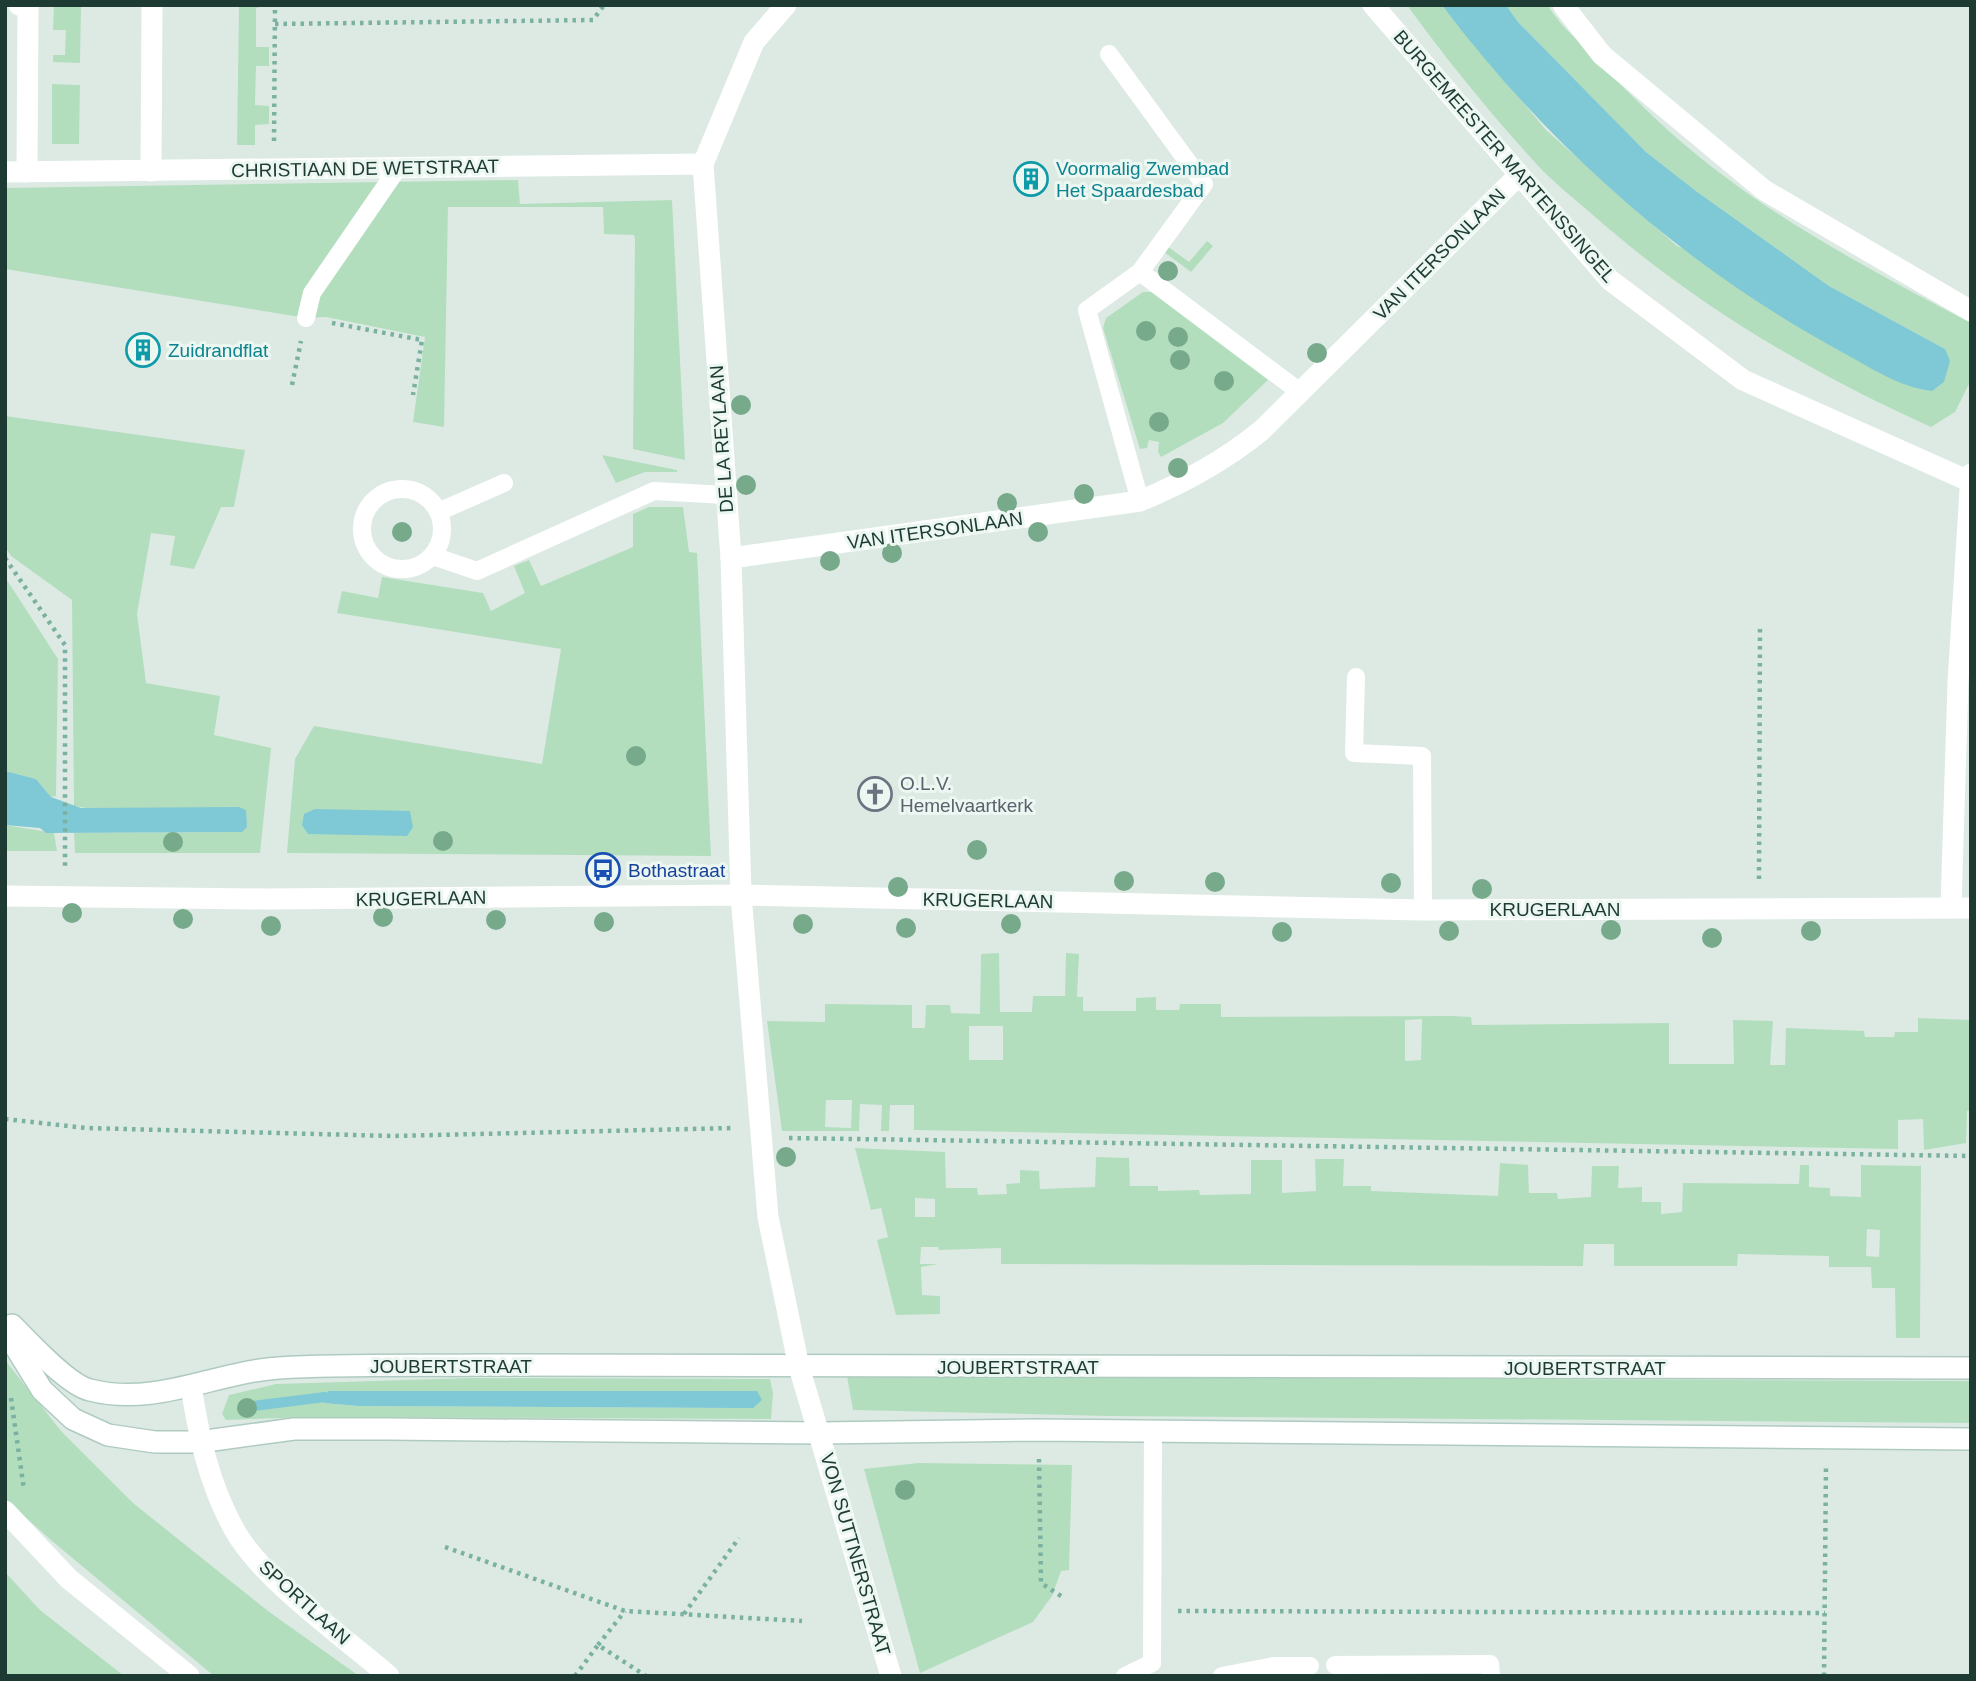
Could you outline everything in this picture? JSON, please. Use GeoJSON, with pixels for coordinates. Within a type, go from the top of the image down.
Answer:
{"type":"FeatureCollection","features":[{"type":"Feature","properties":{"kind":"street"},"geometry":{"type":"LineString","coordinates":[[19,5],[28,7],[27,172]]}},
{"type":"Feature","properties":{"kind":"street"},"geometry":{"type":"LineString","coordinates":[[151,171],[152,5]]}},
{"type":"Feature","properties":{"kind":"street","name":"DE LA REYLAAN"},"geometry":{"type":"LineString","coordinates":[[741,895],[731,558],[703,164],[754,42],[786,5]]}},
{"type":"Feature","properties":{"kind":"street","name":"BURGEMEESTER MARTENSSINGEL"},"geometry":{"type":"LineString","coordinates":[[1373,5],[1610,280],[1743,380],[1970,479]]}},
{"type":"Feature","properties":{"kind":"street"},"geometry":{"type":"LineString","coordinates":[[1563,5],[1602,55],[1764,190],[1971,311]]}},
{"type":"Feature","properties":{"kind":"street","name":"CHRISTIAAN DE WETSTRAAT"},"geometry":{"type":"LineString","coordinates":[[5,172],[703,164]]}},
{"type":"Feature","properties":{"kind":"street","name":"VAN ITERSONLAAN"},"geometry":{"type":"LineString","coordinates":[[731,558],[1140,501],[1185,483],[1227,459],[1300,392],[1519,175]]}},
{"type":"Feature","properties":{"kind":"street"},"geometry":{"type":"LineString","coordinates":[[1961,907],[1970,479]]}},
{"type":"Feature","properties":{"kind":"street"},"geometry":{"type":"LineString","coordinates":[[741,895],[768,1217],[799,1367],[820,1433]]}},
{"type":"Feature","properties":{"kind":"street","name":"KRUGERLAAN"},"geometry":{"type":"LineString","coordinates":[[5,896],[265,899],[741,895],[1423,910],[1961,907]]}},
{"type":"Feature","properties":{"kind":"street","name":"JOUBERTSTRAAT"},"geometry":{"type":"LineString","coordinates":[[5,1319],[45,1359],[86,1390],[122,1395],[163,1393],[277,1368],[1971,1368]]}},
{"type":"Feature","properties":{"kind":"street"},"geometry":{"type":"LineString","coordinates":[[5,1331],[42,1390],[73,1419],[108,1435],[155,1442],[199,1441],[294,1429],[820,1433],[1038,1430],[1971,1439]]}},
{"type":"Feature","properties":{"kind":"street","name":"SPORTLAAN"},"geometry":{"type":"LineString","coordinates":[[191,1386],[199,1441],[212,1483],[235,1531],[265,1571],[389,1676]]}},
{"type":"Feature","properties":{"kind":"street","name":"VON SUTTNERSTRAAT"},"geometry":{"type":"LineString","coordinates":[[820,1433],[891,1676]]}},
{"type":"Feature","properties":{"kind":"street"},"geometry":{"type":"LineString","coordinates":[[5,1511],[69,1578],[189,1676]]}},
{"type":"Feature","properties":{"kind":"lane"},"geometry":{"type":"LineString","coordinates":[[1109,54],[1203,184],[1140,272],[1087,310],[1140,501]]}},
{"type":"Feature","properties":{"kind":"lane"},"geometry":{"type":"LineString","coordinates":[[306,318],[312,293],[398,168]]}},
{"type":"Feature","properties":{"kind":"lane"},"geometry":{"type":"LineString","coordinates":[[1140,272],[1300,392]]}},
{"type":"Feature","properties":{"kind":"lane"},"geometry":{"type":"LineString","coordinates":[[439,512],[504,483]]}},
{"type":"Feature","properties":{"kind":"lane"},"geometry":{"type":"LineString","coordinates":[[396,490],[421,494],[439,512],[442,535],[433,556],[411,569],[386,567],[367,550],[362,525],[373,502],[396,490]]}},
{"type":"Feature","properties":{"kind":"lane"},"geometry":{"type":"LineString","coordinates":[[433,556],[477,570],[654,491],[725,495]]}},
{"type":"Feature","properties":{"kind":"lane"},"geometry":{"type":"LineString","coordinates":[[1356,677],[1354,753],[1422,756],[1423,910]]}},
{"type":"Feature","properties":{"kind":"lane"},"geometry":{"type":"LineString","coordinates":[[1125,1676],[1152,1663],[1153,1431]]}},
{"type":"Feature","properties":{"kind":"lane"},"geometry":{"type":"LineString","coordinates":[[1335,1665],[1490,1664],[1491,1676]]}},
{"type":"Feature","properties":{"kind":"lane"},"geometry":{"type":"LineString","coordinates":[[1222,1676],[1310,1666]]}},
{"type":"Feature","properties":{"kind":"path"},"geometry":{"type":"LineString","coordinates":[[274,169],[275,5]]}},
{"type":"Feature","properties":{"kind":"path"},"geometry":{"type":"LineString","coordinates":[[275,24],[593,20],[604,5]]}},
{"type":"Feature","properties":{"kind":"path"},"geometry":{"type":"LineString","coordinates":[[292,385],[306,318],[422,340],[413,395]]}},
{"type":"Feature","properties":{"kind":"path"},"geometry":{"type":"LineString","coordinates":[[5,558],[65,645],[65,845]]}},
{"type":"Feature","properties":{"kind":"path"},"geometry":{"type":"LineString","coordinates":[[1759,908],[1760,628]]}},
{"type":"Feature","properties":{"kind":"path"},"geometry":{"type":"LineString","coordinates":[[5,1119],[86,1128],[393,1136],[664,1132],[729,1126],[761,1137],[1971,1156]]}},
{"type":"Feature","properties":{"kind":"path"},"geometry":{"type":"LineString","coordinates":[[10,1393],[31,1536]]}},
{"type":"Feature","properties":{"kind":"path"},"geometry":{"type":"LineString","coordinates":[[1038,1430],[1041,1583],[1064,1598]]}},
{"type":"Feature","properties":{"kind":"path"},"geometry":{"type":"LineString","coordinates":[[1824,1676],[1826,1438]]}},
{"type":"Feature","properties":{"kind":"path"},"geometry":{"type":"LineString","coordinates":[[684,1615],[739,1538]]}},
{"type":"Feature","properties":{"kind":"path"},"geometry":{"type":"LineString","coordinates":[[445,1547],[625,1611],[802,1622]]}},
{"type":"Feature","properties":{"kind":"path"},"geometry":{"type":"LineString","coordinates":[[575,1676],[625,1611]]}},
{"type":"Feature","properties":{"kind":"path"},"geometry":{"type":"LineString","coordinates":[[1152,1611],[1825,1613]]}},
{"type":"Feature","properties":{"kind":"path"},"geometry":{"type":"LineString","coordinates":[[598,1645],[646,1676]]}},
{"type":"Feature","properties":{"kind":"green space"},"geometry":{"type":"Polygon","coordinates":[[[54,5],[81,5],[80,63],[53,62],[53,55],[65,55],[66,30],[53,30],[54,5]]]}},
{"type":"Feature","properties":{"kind":"green space"},"geometry":{"type":"Polygon","coordinates":[[[239,5],[270,5],[256,8],[256,47],[269,47],[269,66],[256,66],[255,105],[269,106],[269,124],[255,125],[255,145],[237,145],[239,5]]]}},
{"type":"Feature","properties":{"kind":"green space"},"geometry":{"type":"Polygon","coordinates":[[[1407,5],[1442,5],[1546,130],[1677,246],[1945,349],[1829,286],[1646,152],[1518,22],[1506,5],[1547,5],[1562,25],[1638,102],[1718,171],[1823,242],[1971,323],[1971,380],[1955,412],[1931,427],[1886,406],[1798,360],[1672,279],[1542,170],[1472,90],[1407,5]]]}},
{"type":"Feature","properties":{"kind":"green space"},"geometry":{"type":"Polygon","coordinates":[[[52,84],[80,85],[79,144],[52,144],[52,84]]]}},
{"type":"Feature","properties":{"kind":"green space"},"geometry":{"type":"Polygon","coordinates":[[[518,180],[520,204],[672,200],[685,460],[633,449],[635,239],[634,235],[604,234],[603,207],[448,207],[444,427],[413,422],[425,337],[326,317],[306,318],[5,269],[5,188],[518,180]]]}},
{"type":"Feature","properties":{"kind":"green space"},"geometry":{"type":"Polygon","coordinates":[[[1207,241],[1213,246],[1191,272],[1164,252],[1167,246],[1189,262],[1207,241]]]}},
{"type":"Feature","properties":{"kind":"green space"},"geometry":{"type":"Polygon","coordinates":[[[1143,292],[1151,292],[1268,380],[1223,423],[1161,457],[1158,452],[1159,442],[1149,440],[1147,448],[1140,449],[1103,328],[1106,318],[1143,292]]]}},
{"type":"Feature","properties":{"kind":"green space"},"geometry":{"type":"Polygon","coordinates":[[[5,416],[245,450],[234,507],[221,507],[194,569],[170,565],[175,536],[151,533],[137,614],[146,683],[220,696],[214,735],[271,748],[260,853],[75,853],[74,833],[242,832],[74,806],[72,600],[11,556],[5,547],[5,416]]]}},
{"type":"Feature","properties":{"kind":"green space"},"geometry":{"type":"Polygon","coordinates":[[[602,455],[677,472],[645,472],[616,483],[602,455]]]}},
{"type":"Feature","properties":{"kind":"green space"},"geometry":{"type":"Polygon","coordinates":[[[649,507],[683,507],[689,552],[697,553],[711,856],[287,853],[295,759],[314,726],[542,764],[561,649],[337,613],[342,591],[378,598],[382,577],[483,593],[491,611],[525,593],[514,566],[529,560],[541,586],[633,547],[633,514],[649,507]]]}},
{"type":"Feature","properties":{"kind":"green space"},"geometry":{"type":"Polygon","coordinates":[[[5,577],[58,659],[56,796],[51,797],[36,779],[5,771],[5,577]]]}},
{"type":"Feature","properties":{"kind":"green space"},"geometry":{"type":"Polygon","coordinates":[[[5,825],[54,833],[57,851],[5,851],[5,825]]]}},
{"type":"Feature","properties":{"kind":"green space"},"geometry":{"type":"Polygon","coordinates":[[[999,953],[1000,1012],[1032,1012],[1033,996],[1065,996],[1066,953],[1079,954],[1077,997],[1083,997],[1083,1011],[1136,1011],[1136,998],[1156,997],[1156,1010],[1179,1010],[1180,1004],[1221,1004],[1221,1017],[1451,1016],[1471,1017],[1472,1025],[1669,1023],[1669,1064],[1734,1064],[1733,1020],[1773,1021],[1770,1065],[1785,1065],[1786,1028],[1864,1031],[1865,1037],[1894,1037],[1895,1032],[1918,1032],[1918,1018],[1971,1020],[1971,1110],[1967,1111],[1966,1143],[1924,1150],[1923,1119],[1898,1120],[1898,1149],[914,1130],[914,1105],[890,1105],[889,1131],[881,1131],[882,1105],[860,1104],[859,1131],[782,1131],[767,1021],[825,1022],[825,1004],[912,1005],[912,1028],[925,1028],[926,1005],[950,1005],[951,1013],[980,1014],[981,954],[999,953]],[[1422,1019],[1405,1020],[1405,1061],[1421,1060],[1422,1019]],[[969,1026],[969,1060],[1003,1060],[1003,1026],[969,1026]],[[826,1100],[825,1127],[851,1128],[852,1100],[826,1100]]]}},
{"type":"Feature","properties":{"kind":"green space"},"geometry":{"type":"Polygon","coordinates":[[[855,1148],[945,1152],[946,1188],[977,1188],[978,1195],[1007,1194],[1006,1184],[1020,1183],[1020,1170],[1039,1171],[1040,1189],[1095,1187],[1096,1157],[1129,1158],[1130,1186],[1158,1186],[1158,1191],[1199,1190],[1200,1195],[1251,1194],[1251,1160],[1282,1160],[1282,1193],[1316,1191],[1315,1159],[1344,1159],[1343,1186],[1371,1186],[1371,1191],[1498,1196],[1500,1163],[1528,1165],[1529,1193],[1557,1193],[1558,1199],[1591,1197],[1592,1166],[1619,1166],[1618,1188],[1642,1187],[1642,1202],[1661,1202],[1661,1214],[1682,1212],[1683,1183],[1799,1184],[1800,1165],[1809,1165],[1809,1187],[1830,1188],[1830,1196],[1861,1197],[1861,1165],[1921,1166],[1920,1338],[1896,1338],[1895,1288],[1872,1288],[1871,1267],[1829,1267],[1829,1256],[1738,1254],[1737,1266],[1614,1266],[1614,1244],[1584,1244],[1583,1266],[1001,1264],[1001,1248],[939,1250],[938,1247],[921,1247],[920,1264],[938,1264],[921,1267],[922,1295],[940,1296],[940,1314],[896,1315],[877,1240],[888,1237],[881,1208],[871,1210],[855,1148]],[[915,1198],[915,1217],[935,1217],[935,1199],[915,1198]],[[1867,1229],[1866,1256],[1879,1257],[1880,1230],[1867,1229]]]}},
{"type":"Feature","properties":{"kind":"green space"},"geometry":{"type":"Polygon","coordinates":[[[5,1360],[61,1431],[133,1503],[268,1611],[359,1676],[214,1676],[52,1541],[5,1499],[5,1360]]]}},
{"type":"Feature","properties":{"kind":"green space"},"geometry":{"type":"Polygon","coordinates":[[[847,1376],[1971,1381],[1971,1423],[1109,1416],[853,1410],[847,1376]]]}},
{"type":"Feature","properties":{"kind":"green space"},"geometry":{"type":"Polygon","coordinates":[[[472,1378],[770,1379],[773,1393],[771,1419],[306,1417],[226,1420],[222,1414],[229,1395],[276,1384],[472,1378]],[[328,1391],[324,1403],[358,1406],[734,1408],[757,1391],[328,1391]]]}},
{"type":"Feature","properties":{"kind":"green space"},"geometry":{"type":"Polygon","coordinates":[[[918,1463],[1072,1465],[1069,1570],[1061,1571],[1052,1596],[1033,1622],[920,1673],[864,1469],[918,1463]]]}},
{"type":"Feature","properties":{"kind":"green space"},"geometry":{"type":"Polygon","coordinates":[[[5,1572],[40,1610],[124,1676],[5,1676],[5,1572]]]}},
{"type":"Feature","properties":{"kind":"water"},"geometry":{"type":"Polygon","coordinates":[[[1442,5],[1506,5],[1518,22],[1646,152],[1829,286],[1945,349],[1950,361],[1944,382],[1932,391],[1884,376],[1783,318],[1674,242],[1574,154],[1527,107],[1442,5]]]}},
{"type":"Feature","properties":{"kind":"water"},"geometry":{"type":"Polygon","coordinates":[[[5,771],[36,779],[51,797],[81,808],[239,807],[246,810],[247,827],[242,832],[46,833],[40,828],[5,825],[5,771]]]}},
{"type":"Feature","properties":{"kind":"water"},"geometry":{"type":"Polygon","coordinates":[[[315,809],[410,811],[413,827],[407,836],[308,834],[302,825],[304,814],[315,809]]]}},
{"type":"Feature","properties":{"kind":"water"},"geometry":{"type":"Polygon","coordinates":[[[328,1391],[757,1391],[762,1400],[753,1408],[358,1406],[324,1403],[328,1391]]]}},
{"type":"Feature","properties":{"kind":"waterway"},"geometry":{"type":"LineString","coordinates":[[253,1406],[325,1397]]}},
{"type":"Feature","properties":{"kind":"place","name":"Voormalig Zwembad Het Spaardesbad"},"geometry":{"type":"Point","coordinates":[1031,179]}},
{"type":"Feature","properties":{"kind":"place","name":"Zuidrandflat"},"geometry":{"type":"Point","coordinates":[143,350]}},
{"type":"Feature","properties":{"kind":"place","name":"O.L.V. Hemelvaartkerk"},"geometry":{"type":"Point","coordinates":[875,794]}},
{"type":"Feature","properties":{"kind":"place","name":"Bothastraat"},"geometry":{"type":"Point","coordinates":[603,870]}}]}
